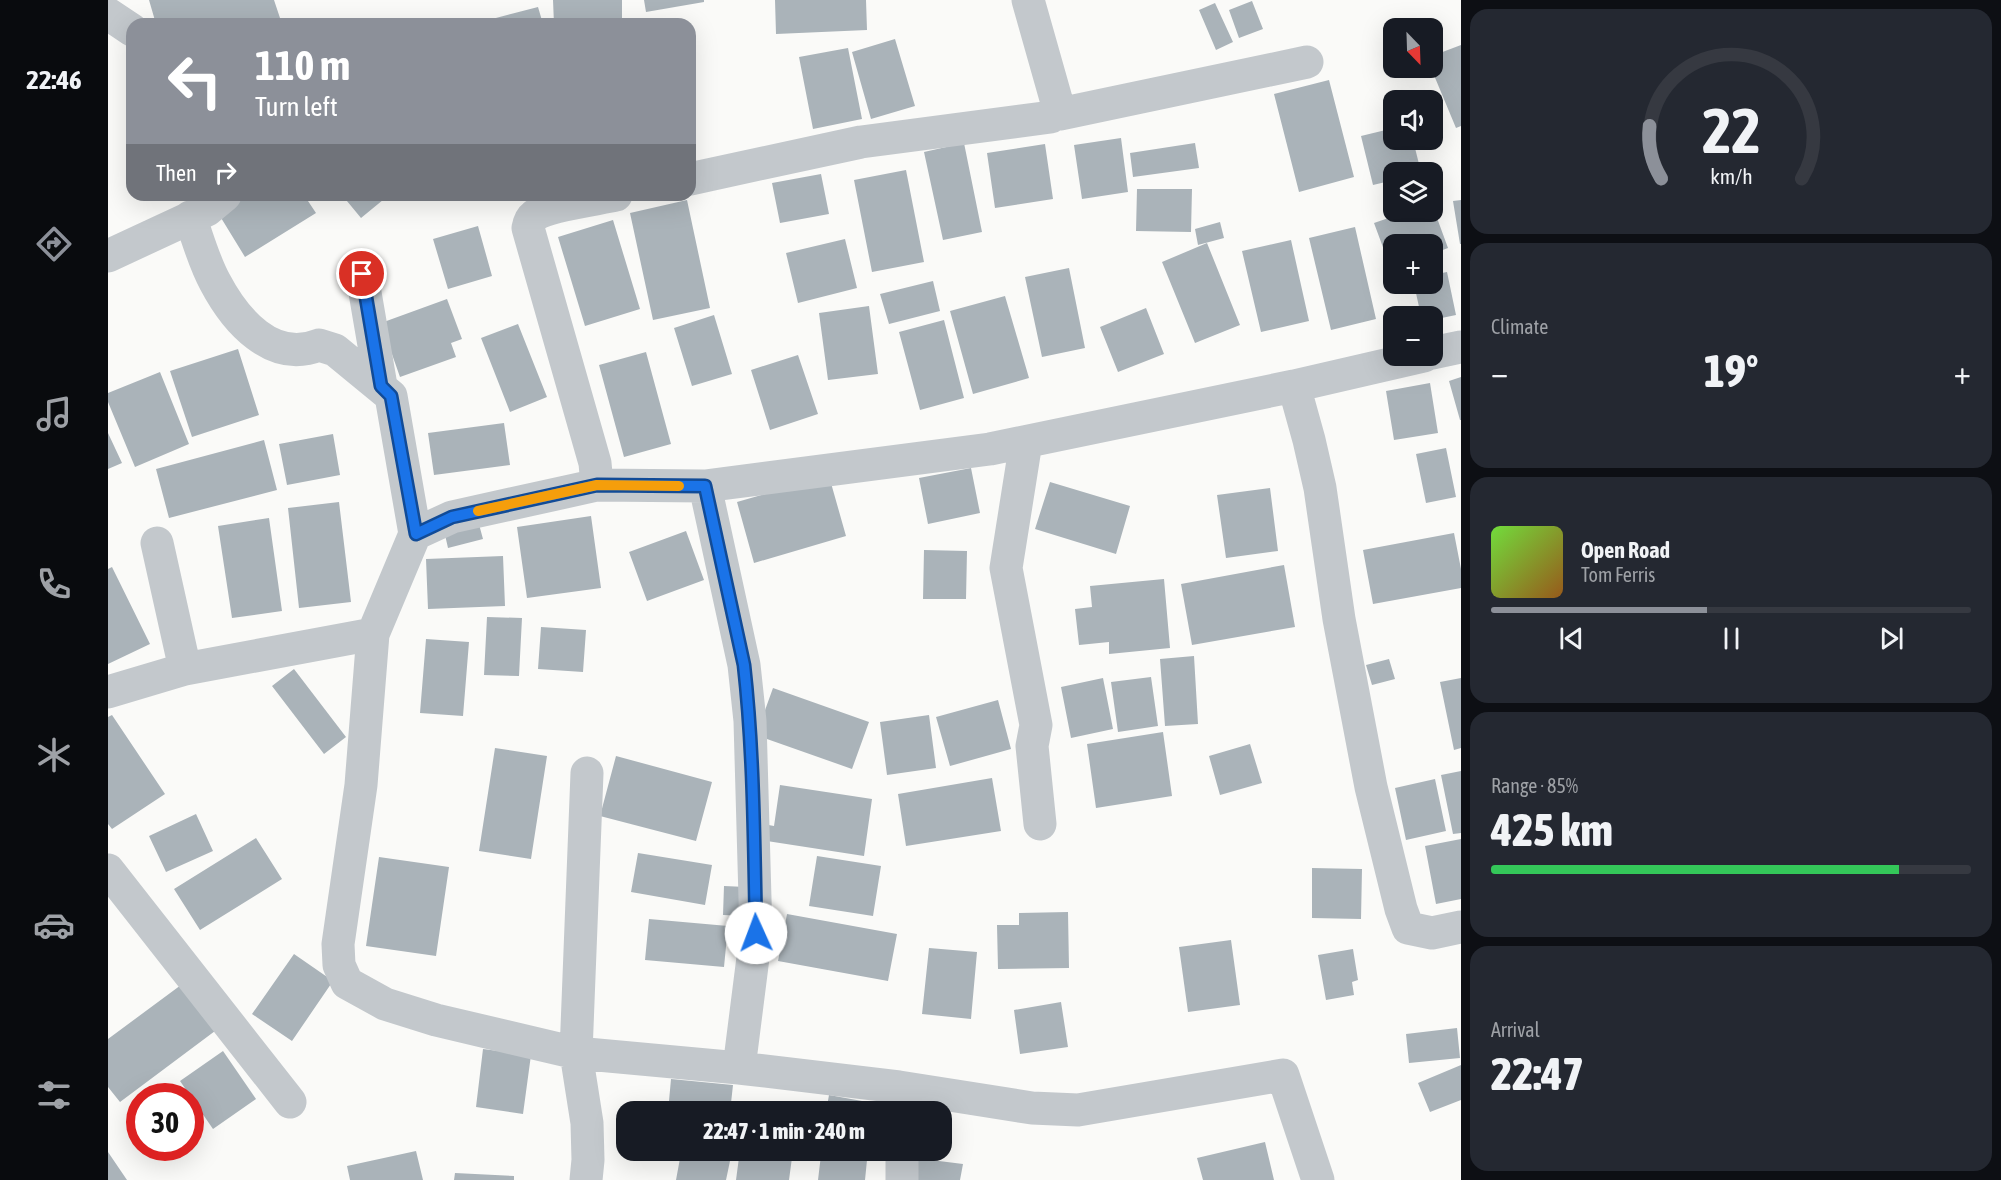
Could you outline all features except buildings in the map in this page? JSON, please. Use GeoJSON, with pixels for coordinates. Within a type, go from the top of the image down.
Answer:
{"type":"FeatureCollection","features":[{"type":"Feature","properties":{"kind":"street"},"geometry":{"type":"LineString","coordinates":[[1028,0],[1056,99],[1057,112]]}},
{"type":"Feature","properties":{"kind":"street"},"geometry":{"type":"LineString","coordinates":[[108,15],[126,26]]}},
{"type":"Feature","properties":{"kind":"street"},"geometry":{"type":"LineString","coordinates":[[696,178],[861,142],[1042,119],[1057,112],[1307,62]]}},
{"type":"Feature","properties":{"kind":"street"},"geometry":{"type":"LineString","coordinates":[[589,201],[536,214],[528,228],[594,463],[597,485]]}},
{"type":"Feature","properties":{"kind":"street"},"geometry":{"type":"LineString","coordinates":[[108,256],[209,204],[215,282],[239,320],[256,336],[275,345],[295,350],[310,349],[319,345],[335,350],[391,396],[416,534],[373,634],[361,785],[338,944],[339,964],[347,983],[385,1004],[436,1020],[576,1053],[740,1068],[900,1099],[1078,1110],[1283,1075],[1318,1180]]}},
{"type":"Feature","properties":{"kind":"street"},"geometry":{"type":"LineString","coordinates":[[362,274],[381,386]]}},
{"type":"Feature","properties":{"kind":"street"},"geometry":{"type":"LineString","coordinates":[[1443,351],[1461,347]]}},
{"type":"Feature","properties":{"kind":"street"},"geometry":{"type":"LineString","coordinates":[[416,534],[452,517],[597,485],[705,486],[990,449],[1383,365]]}},
{"type":"Feature","properties":{"kind":"street"},"geometry":{"type":"LineString","coordinates":[[1294,386],[1320,488],[1339,619],[1369,776],[1401,909],[1407,928],[1432,933],[1461,927]]}},
{"type":"Feature","properties":{"kind":"street"},"geometry":{"type":"LineString","coordinates":[[1026,442],[1006,568],[1036,725],[1032,746],[1040,824]]}},
{"type":"Feature","properties":{"kind":"street"},"geometry":{"type":"LineString","coordinates":[[705,486],[744,665],[750,721],[756,933],[740,1068]]}},
{"type":"Feature","properties":{"kind":"street"},"geometry":{"type":"LineString","coordinates":[[157,543],[185,669]]}},
{"type":"Feature","properties":{"kind":"street"},"geometry":{"type":"LineString","coordinates":[[108,692],[185,669],[373,634]]}},
{"type":"Feature","properties":{"kind":"street"},"geometry":{"type":"LineString","coordinates":[[586,1180],[587,1123],[576,1053],[587,773]]}},
{"type":"Feature","properties":{"kind":"street"},"geometry":{"type":"LineString","coordinates":[[108,870],[290,1102]]}},
{"type":"Feature","properties":{"kind":"street"},"geometry":{"type":"LineString","coordinates":[[902,1161],[903,1180]]}},
{"type":"Feature","properties":{"kind":"slow traffic"},"geometry":{"type":"LineString","coordinates":[[478,511],[597,485],[679,486]]}},
{"type":"Feature","properties":{"kind":"route"},"geometry":{"type":"LineString","coordinates":[[362,274],[381,386],[391,396],[416,534],[452,517],[597,485],[705,486],[744,665],[750,721],[756,933]]}}]}
